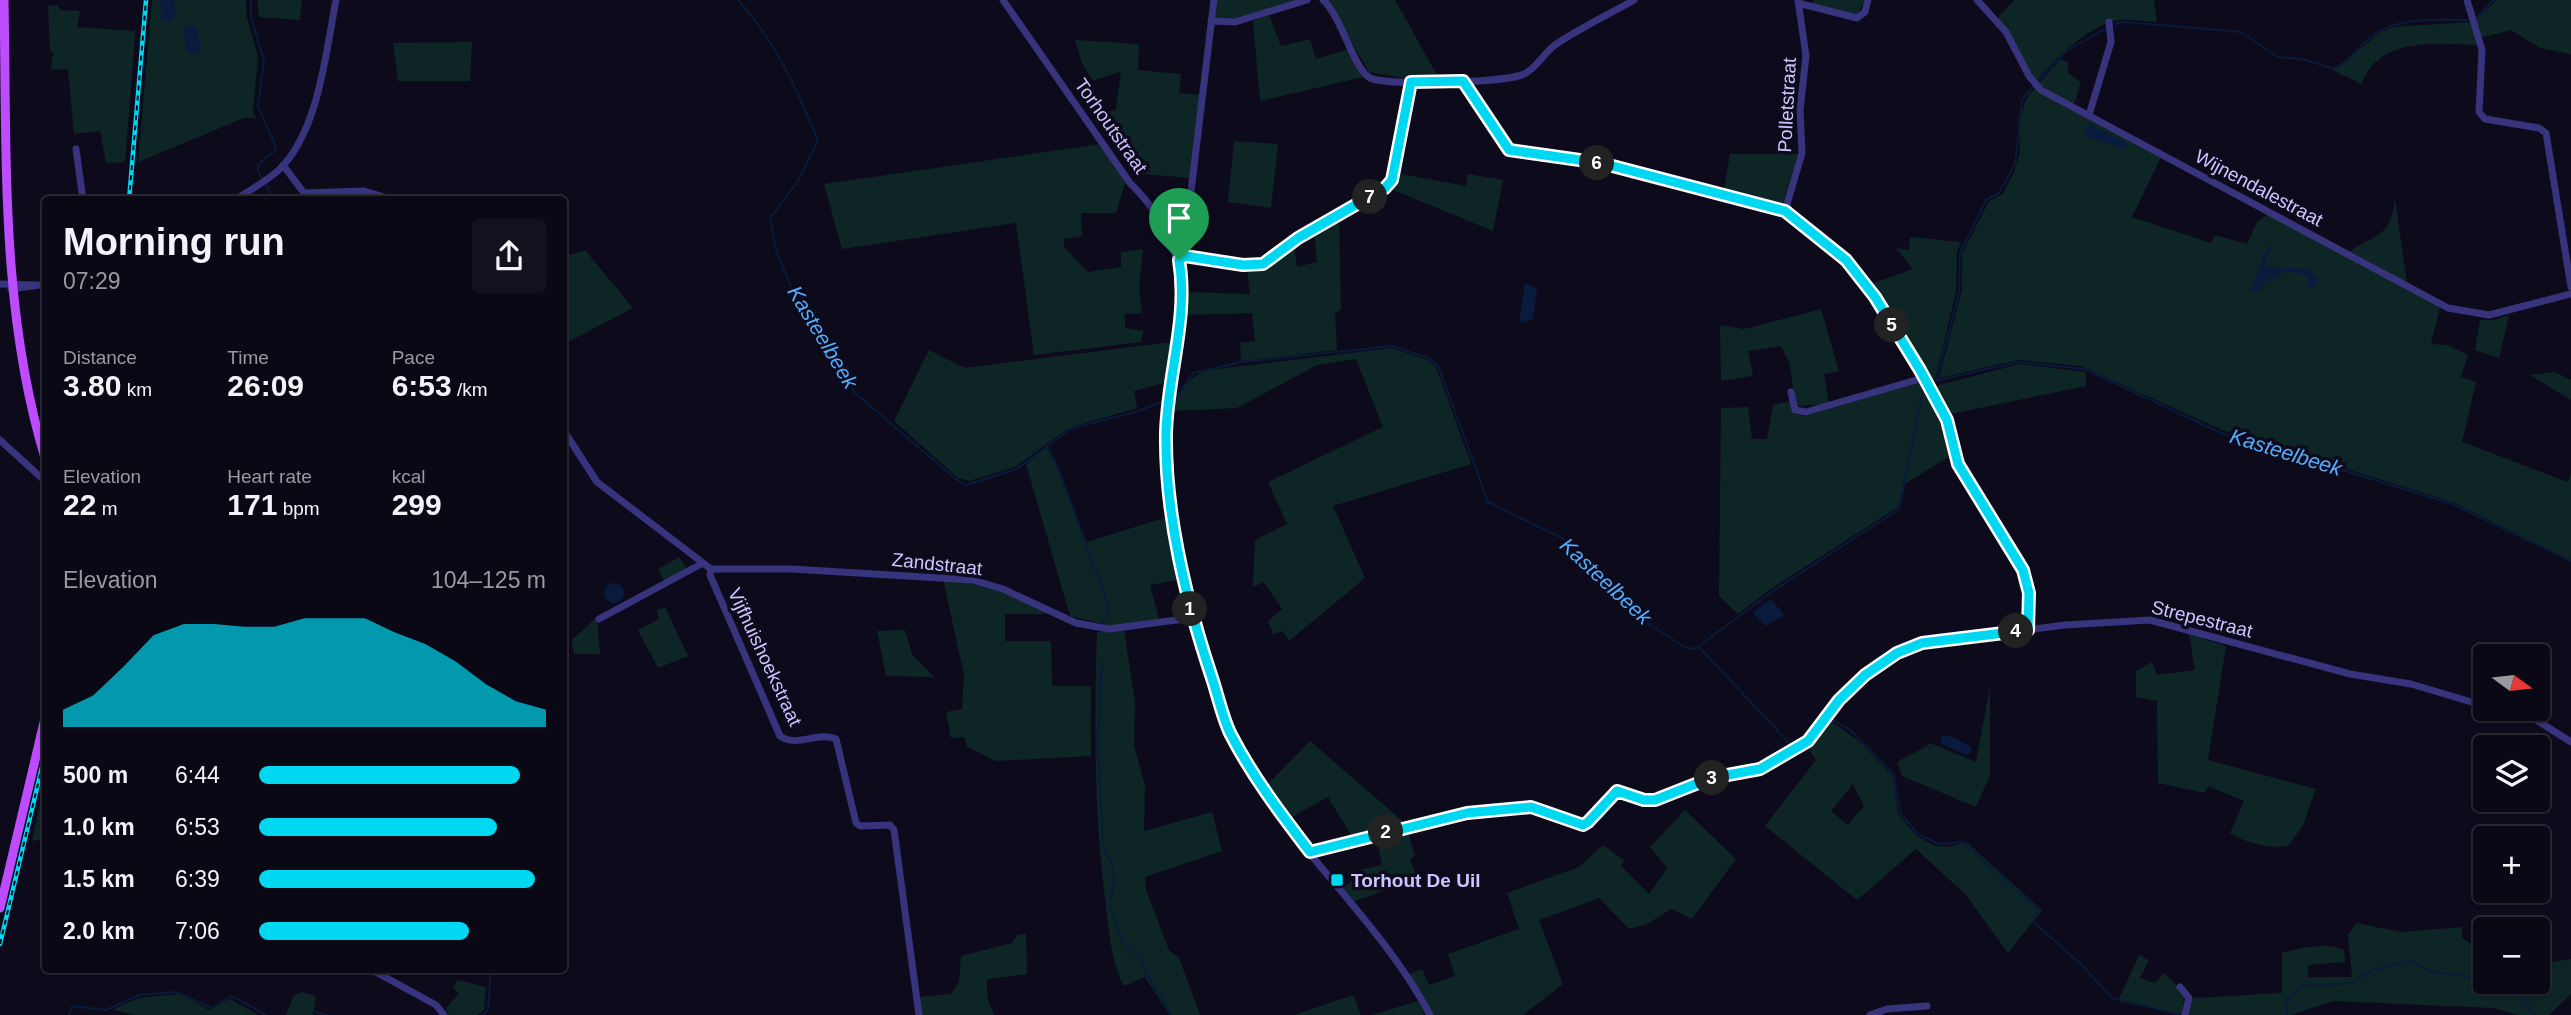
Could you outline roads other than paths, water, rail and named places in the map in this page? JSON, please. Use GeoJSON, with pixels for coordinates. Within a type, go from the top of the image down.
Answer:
{"type":"FeatureCollection","features":[{"type":"Feature","properties":{"kind":"main road"},"geometry":{"type":"LineString","coordinates":[[4,0],[7,286],[25,387],[42,447]]}},
{"type":"Feature","properties":{"kind":"main road"},"geometry":{"type":"LineString","coordinates":[[0,908],[42,731]]}},
{"type":"Feature","properties":{"kind":"street"},"geometry":{"type":"LineString","coordinates":[[241,196],[283,165],[302,133],[316,95],[336,0]]}},
{"type":"Feature","properties":{"kind":"street","name":"Torhoutstraat"},"geometry":{"type":"LineString","coordinates":[[1003,0],[1130,183],[1148,200],[1182,258],[1182,299],[1169,400],[1166,457],[1181,570],[1192,618],[1229,731],[1260,786],[1405,972],[1430,1015]]}},
{"type":"Feature","properties":{"kind":"street"},"geometry":{"type":"LineString","coordinates":[[1214,0],[1182,258],[1243,265],[1263,264],[1298,238],[1390,184],[1411,82]]}},
{"type":"Feature","properties":{"kind":"street"},"geometry":{"type":"LineString","coordinates":[[1211,21],[1235,22],[1307,0]]}},
{"type":"Feature","properties":{"kind":"street"},"geometry":{"type":"LineString","coordinates":[[1323,0],[1370,78],[1411,82],[1463,81],[1527,74],[1555,45],[1634,0]]}},
{"type":"Feature","properties":{"kind":"street"},"geometry":{"type":"LineString","coordinates":[[1798,2],[1857,18],[1865,12],[1868,0]]}},
{"type":"Feature","properties":{"kind":"street","name":"Wijnendalestraat"},"geometry":{"type":"LineString","coordinates":[[1977,0],[2006,33],[2036,85],[2448,308],[2489,316],[2571,294]]}},
{"type":"Feature","properties":{"kind":"street"},"geometry":{"type":"LineString","coordinates":[[2467,0],[2482,50],[2479,112],[2485,119],[2539,128],[2546,132],[2571,287]]}},
{"type":"Feature","properties":{"kind":"street","name":"Polletstraat"},"geometry":{"type":"LineString","coordinates":[[1785,211],[1802,153],[1800,110],[1806,56],[1798,2]]}},
{"type":"Feature","properties":{"kind":"street"},"geometry":{"type":"LineString","coordinates":[[2089,115],[2111,42],[2109,22]]}},
{"type":"Feature","properties":{"kind":"street"},"geometry":{"type":"LineString","coordinates":[[1463,81],[1509,150],[1601,163],[1785,211],[1855,270],[1925,381],[1952,432],[1958,464],[2028,580],[2028,630]]}},
{"type":"Feature","properties":{"kind":"street"},"geometry":{"type":"LineString","coordinates":[[76,149],[82,196]]}},
{"type":"Feature","properties":{"kind":"street"},"geometry":{"type":"LineString","coordinates":[[283,165],[304,193],[358,191],[378,196]]}},
{"type":"Feature","properties":{"kind":"street"},"geometry":{"type":"LineString","coordinates":[[7,286],[42,284]]}},
{"type":"Feature","properties":{"kind":"street"},"geometry":{"type":"LineString","coordinates":[[1791,392],[1795,410],[1806,412],[1925,381]]}},
{"type":"Feature","properties":{"kind":"street","name":"Vijfhuishoekstraat"},"geometry":{"type":"LineString","coordinates":[[567,436],[591,476],[711,569],[710,575],[780,736],[790,740],[828,737],[836,739],[856,823],[864,826],[887,825],[894,830],[919,1015]]}},
{"type":"Feature","properties":{"kind":"street"},"geometry":{"type":"LineString","coordinates":[[0,440],[42,478]]}},
{"type":"Feature","properties":{"kind":"street"},"geometry":{"type":"LineString","coordinates":[[599,619],[703,563]]}},
{"type":"Feature","properties":{"kind":"street","name":"Zandstraat"},"geometry":{"type":"LineString","coordinates":[[711,569],[792,569],[973,580],[1003,589],[1076,623],[1109,629],[1192,618]]}},
{"type":"Feature","properties":{"kind":"street","name":"Strepestraat"},"geometry":{"type":"LineString","coordinates":[[1310,852],[1467,813],[1531,807],[1583,825],[1617,791],[1644,800],[1655,800],[1711,778],[1760,769],[1808,741],[1839,700],[1865,675],[1897,653],[1922,643],[2028,630],[2150,620],[2350,674],[2411,684],[2473,702]]}},
{"type":"Feature","properties":{"kind":"street"},"geometry":{"type":"LineString","coordinates":[[2538,721],[2571,742]]}},
{"type":"Feature","properties":{"kind":"street"},"geometry":{"type":"LineString","coordinates":[[377,973],[436,1005],[444,1015]]}},
{"type":"Feature","properties":{"kind":"street"},"geometry":{"type":"LineString","coordinates":[[2180,986],[2189,998],[2185,1015]]}},
{"type":"Feature","properties":{"kind":"street"},"geometry":{"type":"LineString","coordinates":[[1870,1015],[1888,1009],[1927,1006]]}},
{"type":"Feature","properties":{"kind":"water"},"geometry":{"type":"Polygon","coordinates":[[[160,0],[174,0],[177,15],[170,23],[161,20],[160,0]]]}},
{"type":"Feature","properties":{"kind":"water"},"geometry":{"type":"Polygon","coordinates":[[[183,27],[196,27],[201,47],[199,53],[191,54],[186,51],[183,27]]]}},
{"type":"Feature","properties":{"kind":"water"},"geometry":{"type":"Polygon","coordinates":[[[2090,124],[2128,144],[2125,150],[2085,136],[2084,132],[2090,124]]]}},
{"type":"Feature","properties":{"kind":"water"},"geometry":{"type":"Polygon","coordinates":[[[2274,241],[2264,266],[2307,269],[2318,278],[2315,289],[2306,286],[2306,275],[2283,271],[2281,276],[2267,281],[2258,291],[2250,290],[2266,250],[2274,241]]]}},
{"type":"Feature","properties":{"kind":"water"},"geometry":{"type":"Polygon","coordinates":[[[1525,283],[1537,289],[1533,319],[1522,323],[1519,321],[1525,283]]]}},
{"type":"Feature","properties":{"kind":"water"},"geometry":{"type":"Polygon","coordinates":[[[610,583],[618,583],[624,593],[618,603],[610,603],[604,597],[604,589],[610,583]]]}},
{"type":"Feature","properties":{"kind":"water"},"geometry":{"type":"Polygon","coordinates":[[[1771,599],[1784,615],[1766,626],[1752,613],[1771,599]]]}},
{"type":"Feature","properties":{"kind":"water"},"geometry":{"type":"Polygon","coordinates":[[[1942,735],[1953,737],[1971,747],[1971,752],[1966,755],[1941,744],[1942,735]]]}},
{"type":"Feature","properties":{"kind":"waterway"},"geometry":{"type":"LineString","coordinates":[[251,0],[251,17],[264,61],[258,106],[276,147],[275,151],[258,164],[263,181]]}},
{"type":"Feature","properties":{"kind":"waterway","name":"Kasteelbeek"},"geometry":{"type":"LineString","coordinates":[[738,0],[774,49],[818,140],[798,181],[770,218],[777,254],[801,309],[854,392],[966,485],[1017,469],[1070,429],[1139,411],[1166,400]]}},
{"type":"Feature","properties":{"kind":"waterway"},"geometry":{"type":"LineString","coordinates":[[2476,18],[2494,0]]}},
{"type":"Feature","properties":{"kind":"waterway"},"geometry":{"type":"LineString","coordinates":[[2115,24],[2124,22],[2241,32],[2278,57],[2306,60],[2334,69],[2371,37],[2393,25],[2430,20],[2467,20]]}},
{"type":"Feature","properties":{"kind":"waterway"},"geometry":{"type":"LineString","coordinates":[[2039,80],[2066,51],[2107,28]]}},
{"type":"Feature","properties":{"kind":"waterway"},"geometry":{"type":"LineString","coordinates":[[1936,381],[1959,292],[1960,253],[1986,200],[1999,193],[2015,164],[2022,100],[2033,87]]}},
{"type":"Feature","properties":{"kind":"waterway"},"geometry":{"type":"LineString","coordinates":[[266,185],[272,196]]}},
{"type":"Feature","properties":{"kind":"waterway","name":"Kasteelbeek"},"geometry":{"type":"LineString","coordinates":[[1175,399],[1193,373],[1241,362],[1392,346],[1429,358],[1439,368],[1488,502],[1568,541],[1642,620],[1685,647],[1695,649],[1773,591],[1899,509],[1924,385]]}},
{"type":"Feature","properties":{"kind":"waterway","name":"Kasteelbeek"},"geometry":{"type":"LineString","coordinates":[[1998,367],[2018,362],[2085,369],[2221,433],[2450,503],[2571,561]]}},
{"type":"Feature","properties":{"kind":"waterway","name":"Kasteelbeek"},"geometry":{"type":"LineString","coordinates":[[1931,382],[1995,367]]}},
{"type":"Feature","properties":{"kind":"waterway"},"geometry":{"type":"LineString","coordinates":[[1046,446],[1058,467],[1108,605],[1109,612],[1101,623]]}},
{"type":"Feature","properties":{"kind":"waterway"},"geometry":{"type":"LineString","coordinates":[[1700,648],[1792,746]]}},
{"type":"Feature","properties":{"kind":"waterway"},"geometry":{"type":"LineString","coordinates":[[1102,660],[1098,743],[1103,847],[1113,866],[1115,880],[1109,905],[1124,944],[1141,958],[1147,974],[1172,1015]]}},
{"type":"Feature","properties":{"kind":"waterway"},"geometry":{"type":"LineString","coordinates":[[1814,728],[1823,714]]}},
{"type":"Feature","properties":{"kind":"waterway"},"geometry":{"type":"LineString","coordinates":[[1830,718],[1850,730],[1893,773],[1900,813],[1918,834],[1939,844],[1962,842],[2039,910],[2031,920],[2081,964],[2112,998],[2178,1014]]}},
{"type":"Feature","properties":{"kind":"waterway"},"geometry":{"type":"LineString","coordinates":[[2287,1015],[2286,1003],[2301,986],[2351,983],[2373,970],[2411,961],[2429,971],[2473,977]]}},
{"type":"Feature","properties":{"kind":"waterway"},"geometry":{"type":"LineString","coordinates":[[482,1015],[488,1010],[491,973]]}},
{"type":"Feature","properties":{"kind":"waterway"},"geometry":{"type":"LineString","coordinates":[[69,1015],[72,1006],[106,1010],[139,995],[176,992],[212,1008],[232,996],[266,1015]]}},
{"type":"Feature","properties":{"kind":"waterway"},"geometry":{"type":"LineString","coordinates":[[2518,994],[2536,1015]]}},
{"type":"Feature","properties":{"kind":"waterway"},"geometry":{"type":"LineString","coordinates":[[314,1011],[327,1015]]}},
{"type":"Feature","properties":{"kind":"railway"},"geometry":{"type":"LineString","coordinates":[[129,196],[146,0]]}},
{"type":"Feature","properties":{"kind":"railway"},"geometry":{"type":"LineString","coordinates":[[0,944],[42,767]]}},
{"type":"Feature","properties":{"kind":"place","name":"Torhout De Uil"},"geometry":{"type":"Point","coordinates":[1337,880]}}]}
